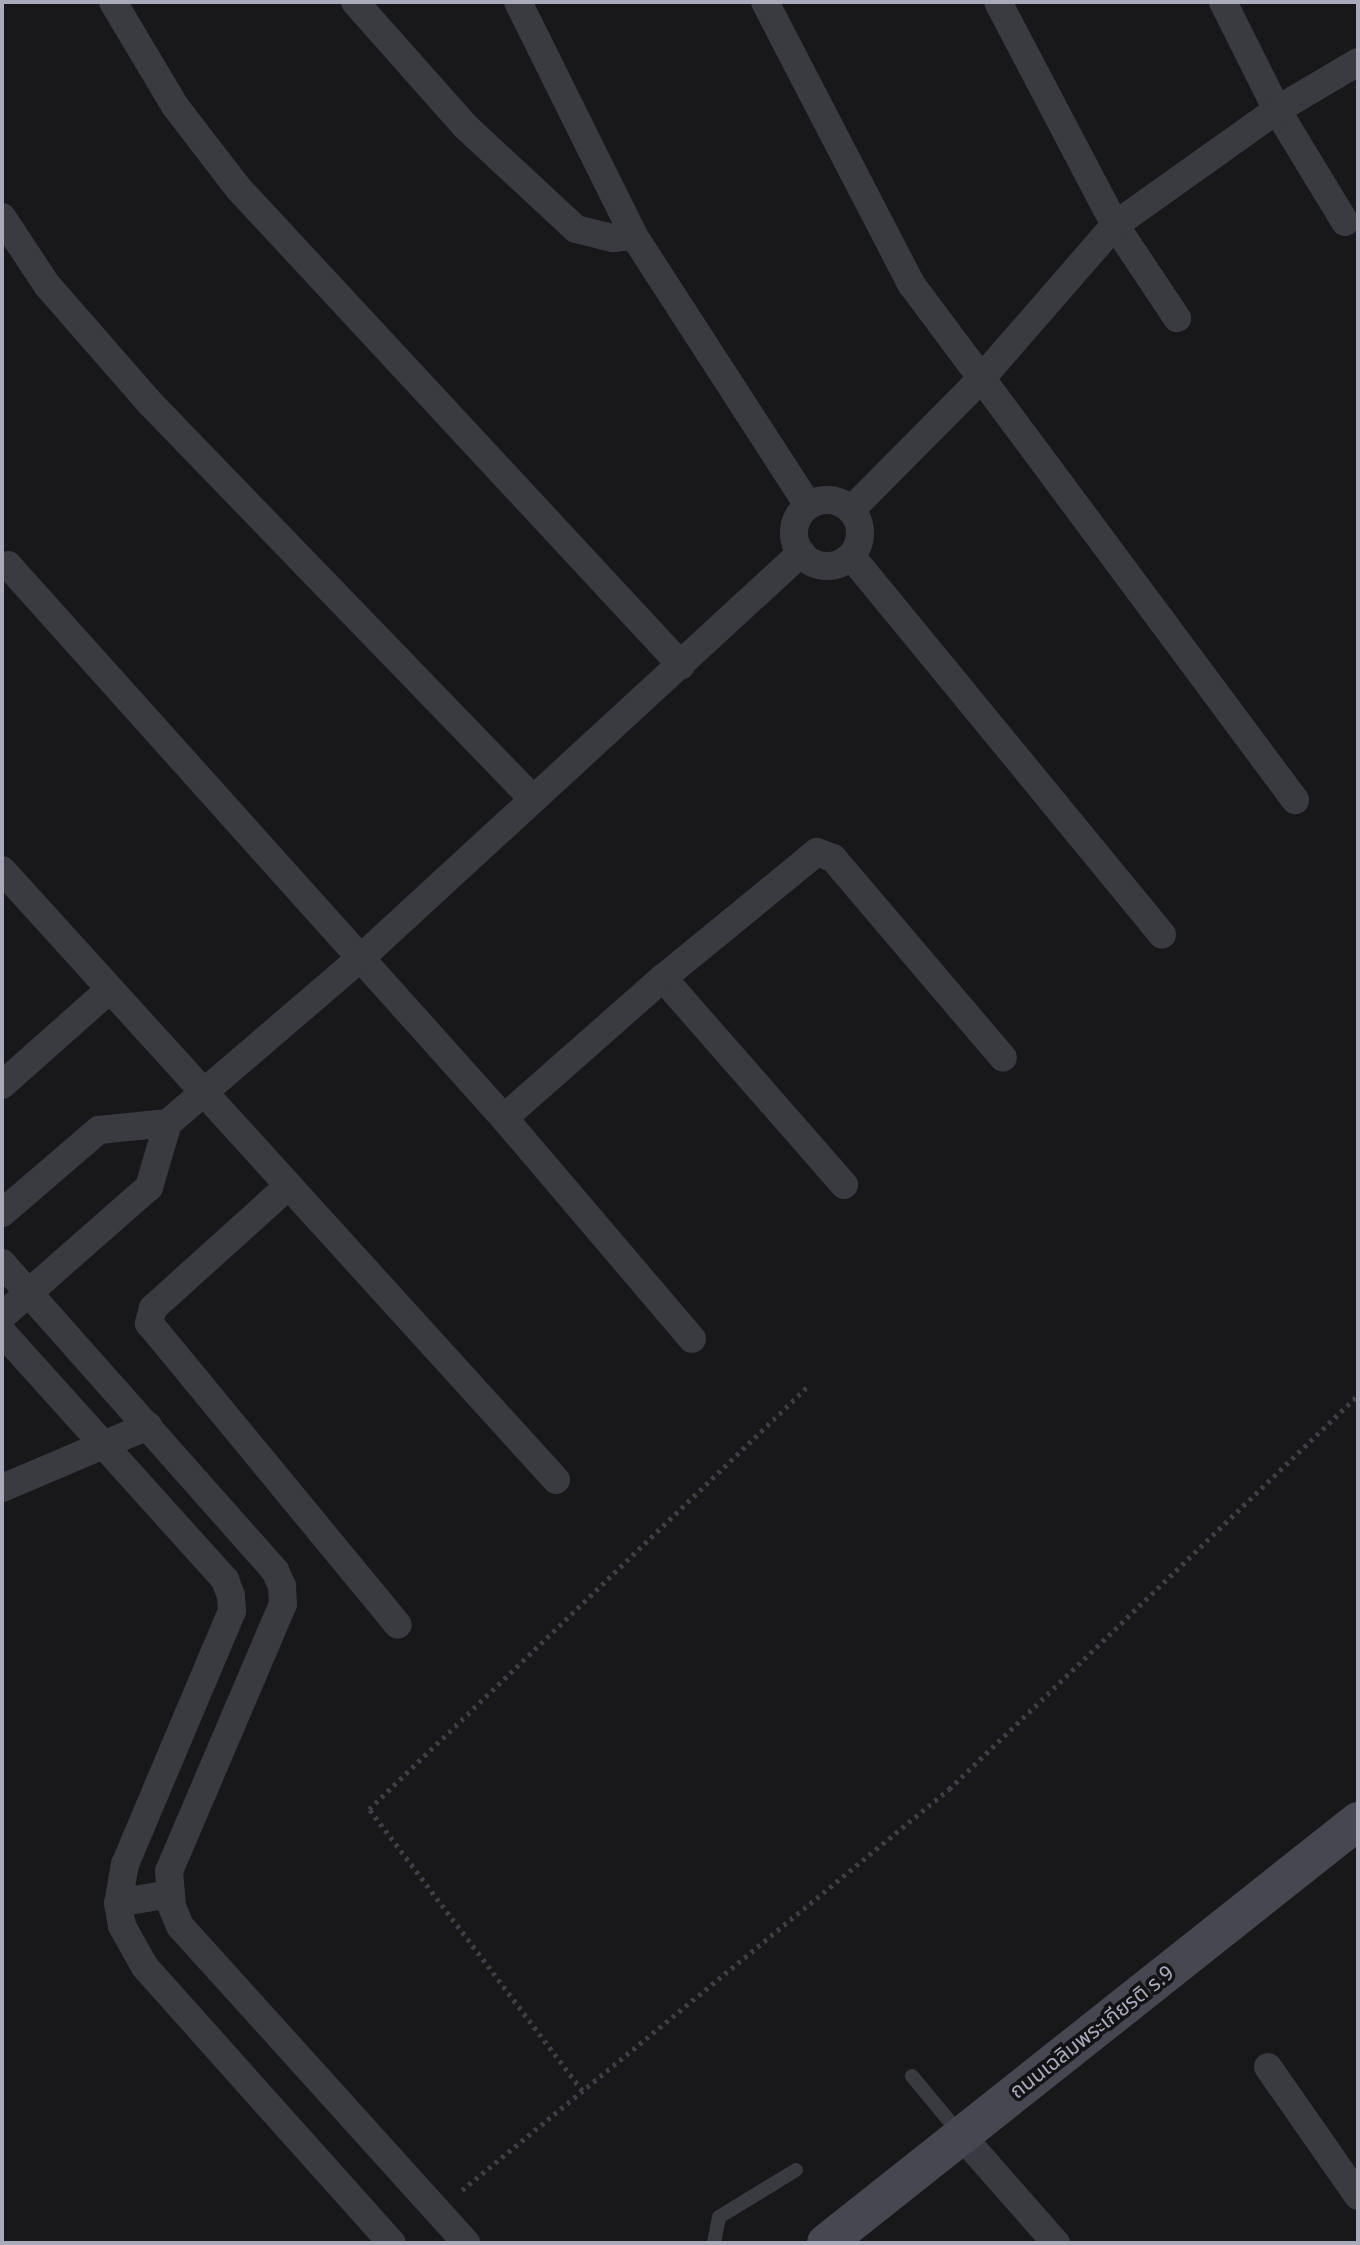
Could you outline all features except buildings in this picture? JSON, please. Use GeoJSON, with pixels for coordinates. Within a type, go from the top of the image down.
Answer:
{"type":"FeatureCollection","features":[{"type":"Feature","properties":{"kind":"street"},"geometry":{"type":"LineString","coordinates":[[113,2],[175,106],[239,189],[681,665]]}},
{"type":"Feature","properties":{"kind":"street"},"geometry":{"type":"LineString","coordinates":[[355,2],[465,126],[576,229],[613,238],[634,236]]}},
{"type":"Feature","properties":{"kind":"street"},"geometry":{"type":"LineString","coordinates":[[518,2],[634,236],[808,505]]}},
{"type":"Feature","properties":{"kind":"street"},"geometry":{"type":"LineString","coordinates":[[765,2],[912,285],[1295,800]]}},
{"type":"Feature","properties":{"kind":"street"},"geometry":{"type":"LineString","coordinates":[[998,2],[1115,225],[1177,318]]}},
{"type":"Feature","properties":{"kind":"street"},"geometry":{"type":"LineString","coordinates":[[1223,2],[1277,110],[1345,222]]}},
{"type":"Feature","properties":{"kind":"street"},"geometry":{"type":"LineString","coordinates":[[851,510],[981,379],[1115,225],[1277,110],[1358,62]]}},
{"type":"Feature","properties":{"kind":"street"},"geometry":{"type":"LineString","coordinates":[[2,216],[47,285],[150,403],[531,797]]}},
{"type":"Feature","properties":{"kind":"street"},"geometry":{"type":"LineString","coordinates":[[828,500],[851,510],[860,533],[851,556],[830,566],[801,554],[794,531],[808,505],[828,500]]}},
{"type":"Feature","properties":{"kind":"street"},"geometry":{"type":"LineString","coordinates":[[2,1315],[149,1187],[168,1122],[199,1092],[362,957],[531,797],[681,665],[801,554]]}},
{"type":"Feature","properties":{"kind":"street"},"geometry":{"type":"LineString","coordinates":[[851,556],[1162,935]]}},
{"type":"Feature","properties":{"kind":"street"},"geometry":{"type":"LineString","coordinates":[[8,565],[505,1118],[692,1339]]}},
{"type":"Feature","properties":{"kind":"street"},"geometry":{"type":"LineString","coordinates":[[505,1118],[663,978],[817,852],[833,858],[1003,1058]]}},
{"type":"Feature","properties":{"kind":"street"},"geometry":{"type":"LineString","coordinates":[[2,870],[199,1092],[556,1480]]}},
{"type":"Feature","properties":{"kind":"street"},"geometry":{"type":"LineString","coordinates":[[663,978],[844,1185]]}},
{"type":"Feature","properties":{"kind":"street"},"geometry":{"type":"LineString","coordinates":[[2,1086],[108,991]]}},
{"type":"Feature","properties":{"kind":"street"},"geometry":{"type":"LineString","coordinates":[[2,1213],[99,1130],[168,1122]]}},
{"type":"Feature","properties":{"kind":"street"},"geometry":{"type":"LineString","coordinates":[[287,1187],[153,1308],[149,1323],[398,1625]]}},
{"type":"Feature","properties":{"kind":"street"},"geometry":{"type":"LineString","coordinates":[[2,1263],[275,1571],[283,1604],[169,1871],[169,1894],[180,1926],[466,2243]]}},
{"type":"Feature","properties":{"kind":"street"},"geometry":{"type":"LineString","coordinates":[[2,1332],[225,1580],[232,1611],[125,1864],[118,1903],[122,1926],[145,1967],[392,2243]]}},
{"type":"Feature","properties":{"kind":"street"},"geometry":{"type":"LineString","coordinates":[[2,1488],[148,1426]]}},
{"type":"Feature","properties":{"kind":"street","name":"ถนนเฉลิมพระเกียรติ ร.9"},"geometry":{"type":"LineString","coordinates":[[826,2243],[1358,1821]]}},
{"type":"Feature","properties":{"kind":"street"},"geometry":{"type":"LineString","coordinates":[[118,1903],[169,1894]]}},
{"type":"Feature","properties":{"kind":"street"},"geometry":{"type":"LineString","coordinates":[[1268,2067],[1358,2196]]}},
{"type":"Feature","properties":{"kind":"street"},"geometry":{"type":"LineString","coordinates":[[961,2136],[1056,2243]]}},
{"type":"Feature","properties":{"kind":"lane"},"geometry":{"type":"LineString","coordinates":[[912,2076],[961,2136]]}},
{"type":"Feature","properties":{"kind":"lane"},"geometry":{"type":"LineString","coordinates":[[714,2243],[719,2217],[796,2170]]}},
{"type":"Feature","properties":{"kind":"path"},"geometry":{"type":"LineString","coordinates":[[582,2091],[369,1809],[808,1385]]}},
{"type":"Feature","properties":{"kind":"path"},"geometry":{"type":"LineString","coordinates":[[437,2211],[948,1789],[1358,1395]]}}]}
